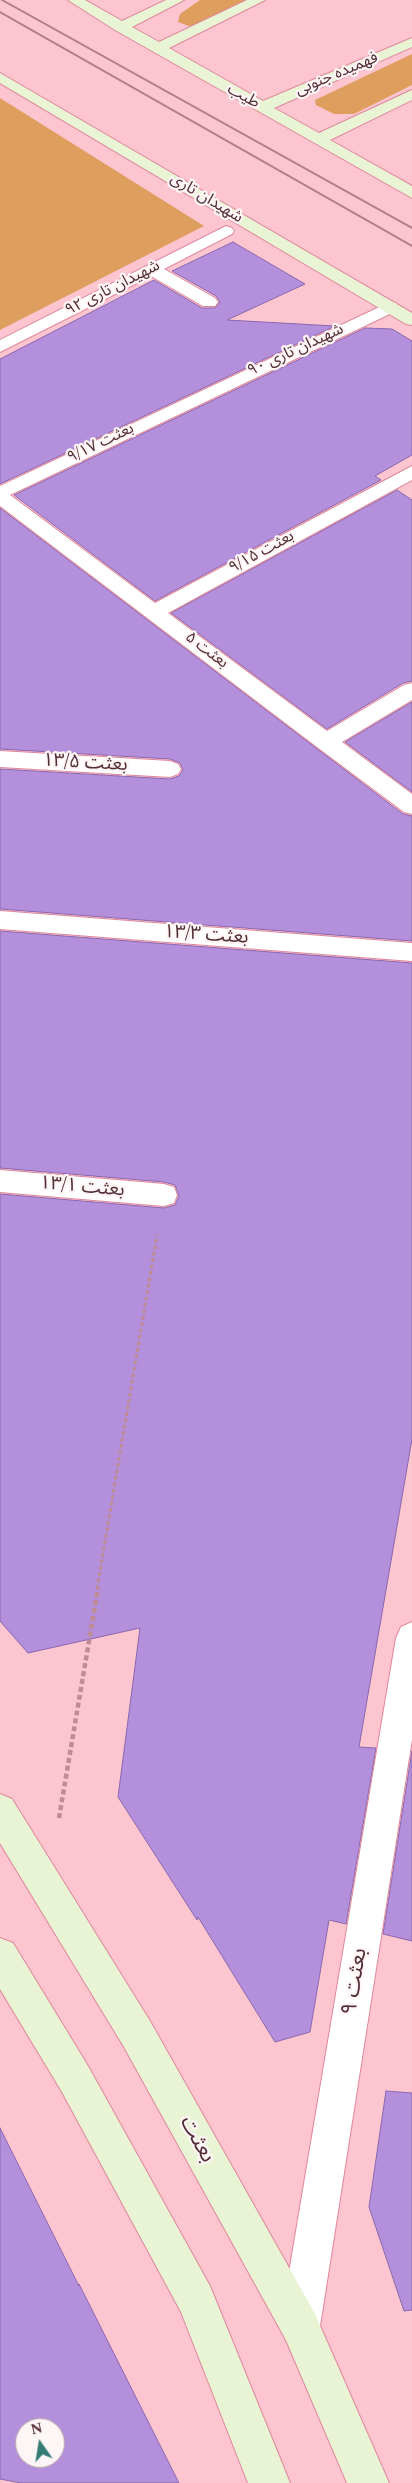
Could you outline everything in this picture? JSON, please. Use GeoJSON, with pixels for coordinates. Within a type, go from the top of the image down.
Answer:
{"type":"FeatureCollection","features":[{"type":"Feature","properties":{"kind":"street","name":"طیب"},"geometry":{"type":"LineString","coordinates":[[75,0],[320,139],[412,194]]}},
{"type":"Feature","properties":{"kind":"street"},"geometry":{"type":"LineString","coordinates":[[120,27],[177,0]]}},
{"type":"Feature","properties":{"kind":"street"},"geometry":{"type":"LineString","coordinates":[[158,48],[258,0]]}},
{"type":"Feature","properties":{"kind":"street","name":"فهمیده جنوبی"},"geometry":{"type":"LineString","coordinates":[[262,107],[348,72],[412,42]]}},
{"type":"Feature","properties":{"kind":"street","name":"شهیدان تاری"},"geometry":{"type":"LineString","coordinates":[[0,77],[412,320]]}},
{"type":"Feature","properties":{"kind":"street"},"geometry":{"type":"LineString","coordinates":[[320,139],[410,96]]}},
{"type":"Feature","properties":{"kind":"street","name":"شهیدان تاری ۹۲"},"geometry":{"type":"LineString","coordinates":[[0,347],[226,231]]}},
{"type":"Feature","properties":{"kind":"street"},"geometry":{"type":"LineString","coordinates":[[151,269],[209,302]]}},
{"type":"Feature","properties":{"kind":"street","name":"شهیدان تاری ۹۰"},"geometry":{"type":"LineString","coordinates":[[202,396],[390,307]]}},
{"type":"Feature","properties":{"kind":"street","name":"بعثت ۹/۱۷"},"geometry":{"type":"LineString","coordinates":[[0,493],[202,396]]}},
{"type":"Feature","properties":{"kind":"street","name":"بعثت ۹/۱۵"},"geometry":{"type":"LineString","coordinates":[[154,612],[412,472]]}},
{"type":"Feature","properties":{"kind":"street","name":"بعثت ۵"},"geometry":{"type":"LineString","coordinates":[[0,497],[412,806]]}},
{"type":"Feature","properties":{"kind":"street"},"geometry":{"type":"LineString","coordinates":[[326,742],[412,690]]}},
{"type":"Feature","properties":{"kind":"street","name":"بعثت ۱۳/۵"},"geometry":{"type":"LineString","coordinates":[[0,759],[170,769]]}},
{"type":"Feature","properties":{"kind":"street","name":"بعثت ۱۳/۳"},"geometry":{"type":"LineString","coordinates":[[0,920],[412,952]]}},
{"type":"Feature","properties":{"kind":"street","name":"بعثت ۱۳/۱"},"geometry":{"type":"LineString","coordinates":[[0,1181],[164,1195]]}},
{"type":"Feature","properties":{"kind":"street","name":"بعثت ۹"},"geometry":{"type":"LineString","coordinates":[[300,2326],[412,1638]]}},
{"type":"Feature","properties":{"kind":"street","name":"بعثت"},"geometry":{"type":"LineString","coordinates":[[0,1811],[137,2034],[300,2326],[368,2483]]}},
{"type":"Feature","properties":{"kind":"street"},"geometry":{"type":"LineString","coordinates":[[0,1956],[75,2079],[196,2300],[263,2475]]}},
{"type":"Feature","properties":{"kind":"path"},"geometry":{"type":"LineString","coordinates":[[47,1888],[164,1195]]}},
{"type":"Feature","properties":{"kind":"shaded area"},"geometry":{"type":"Polygon","coordinates":[[[200,0],[252,0],[214,22],[189,26],[178,22],[180,14],[200,0]]]}},
{"type":"Feature","properties":{"kind":"shaded area"},"geometry":{"type":"Polygon","coordinates":[[[412,54],[412,85],[354,114],[334,114],[316,105],[315,100],[412,54]]]}},
{"type":"Feature","properties":{"kind":"shaded area"},"geometry":{"type":"Polygon","coordinates":[[[0,98],[204,226],[0,330],[0,98]]]}},
{"type":"Feature","properties":{"kind":"building"},"geometry":{"type":"Polygon","coordinates":[[[233,242],[305,284],[227,320],[335,326],[0,484],[0,359],[154,280],[202,308],[215,308],[220,302],[216,296],[172,271],[233,242]]]}},
{"type":"Feature","properties":{"kind":"building"},"geometry":{"type":"Polygon","coordinates":[[[365,328],[392,329],[412,341],[412,455],[375,476],[381,480],[155,601],[14,495],[365,328]]]}},
{"type":"Feature","properties":{"kind":"building"},"geometry":{"type":"Polygon","coordinates":[[[397,490],[412,500],[412,681],[403,683],[327,729],[171,613],[397,490]]]}},
{"type":"Feature","properties":{"kind":"building"},"geometry":{"type":"Polygon","coordinates":[[[0,508],[403,814],[412,816],[412,941],[0,909],[0,769],[170,779],[179,776],[183,770],[180,763],[170,759],[0,749],[0,508]]]}},
{"type":"Feature","properties":{"kind":"building"},"geometry":{"type":"Polygon","coordinates":[[[412,702],[412,792],[345,742],[412,702]]]}},
{"type":"Feature","properties":{"kind":"building"},"geometry":{"type":"Polygon","coordinates":[[[0,931],[412,963],[412,1439],[359,1747],[376,1748],[346,1924],[329,1920],[310,2032],[275,2042],[198,1917],[197,1920],[118,1797],[140,1628],[28,1653],[0,1621],[0,1194],[164,1208],[175,1205],[179,1196],[175,1185],[164,1182],[0,1168],[0,931]]]}},
{"type":"Feature","properties":{"kind":"building"},"geometry":{"type":"Polygon","coordinates":[[[412,1751],[412,1941],[383,1934],[412,1751]]]}},
{"type":"Feature","properties":{"kind":"building"},"geometry":{"type":"Polygon","coordinates":[[[386,2091],[412,2093],[412,2310],[404,2311],[369,2207],[386,2091]]]}},
{"type":"Feature","properties":{"kind":"building"},"geometry":{"type":"Polygon","coordinates":[[[0,2128],[179,2483],[21,2483],[0,2479],[0,2128]]]}},
{"type":"Feature","properties":{"kind":"railway"},"geometry":{"type":"LineString","coordinates":[[2,0],[412,228]]}},
{"type":"Feature","properties":{"kind":"railway"},"geometry":{"type":"LineString","coordinates":[[0,12],[412,246]]}}]}
